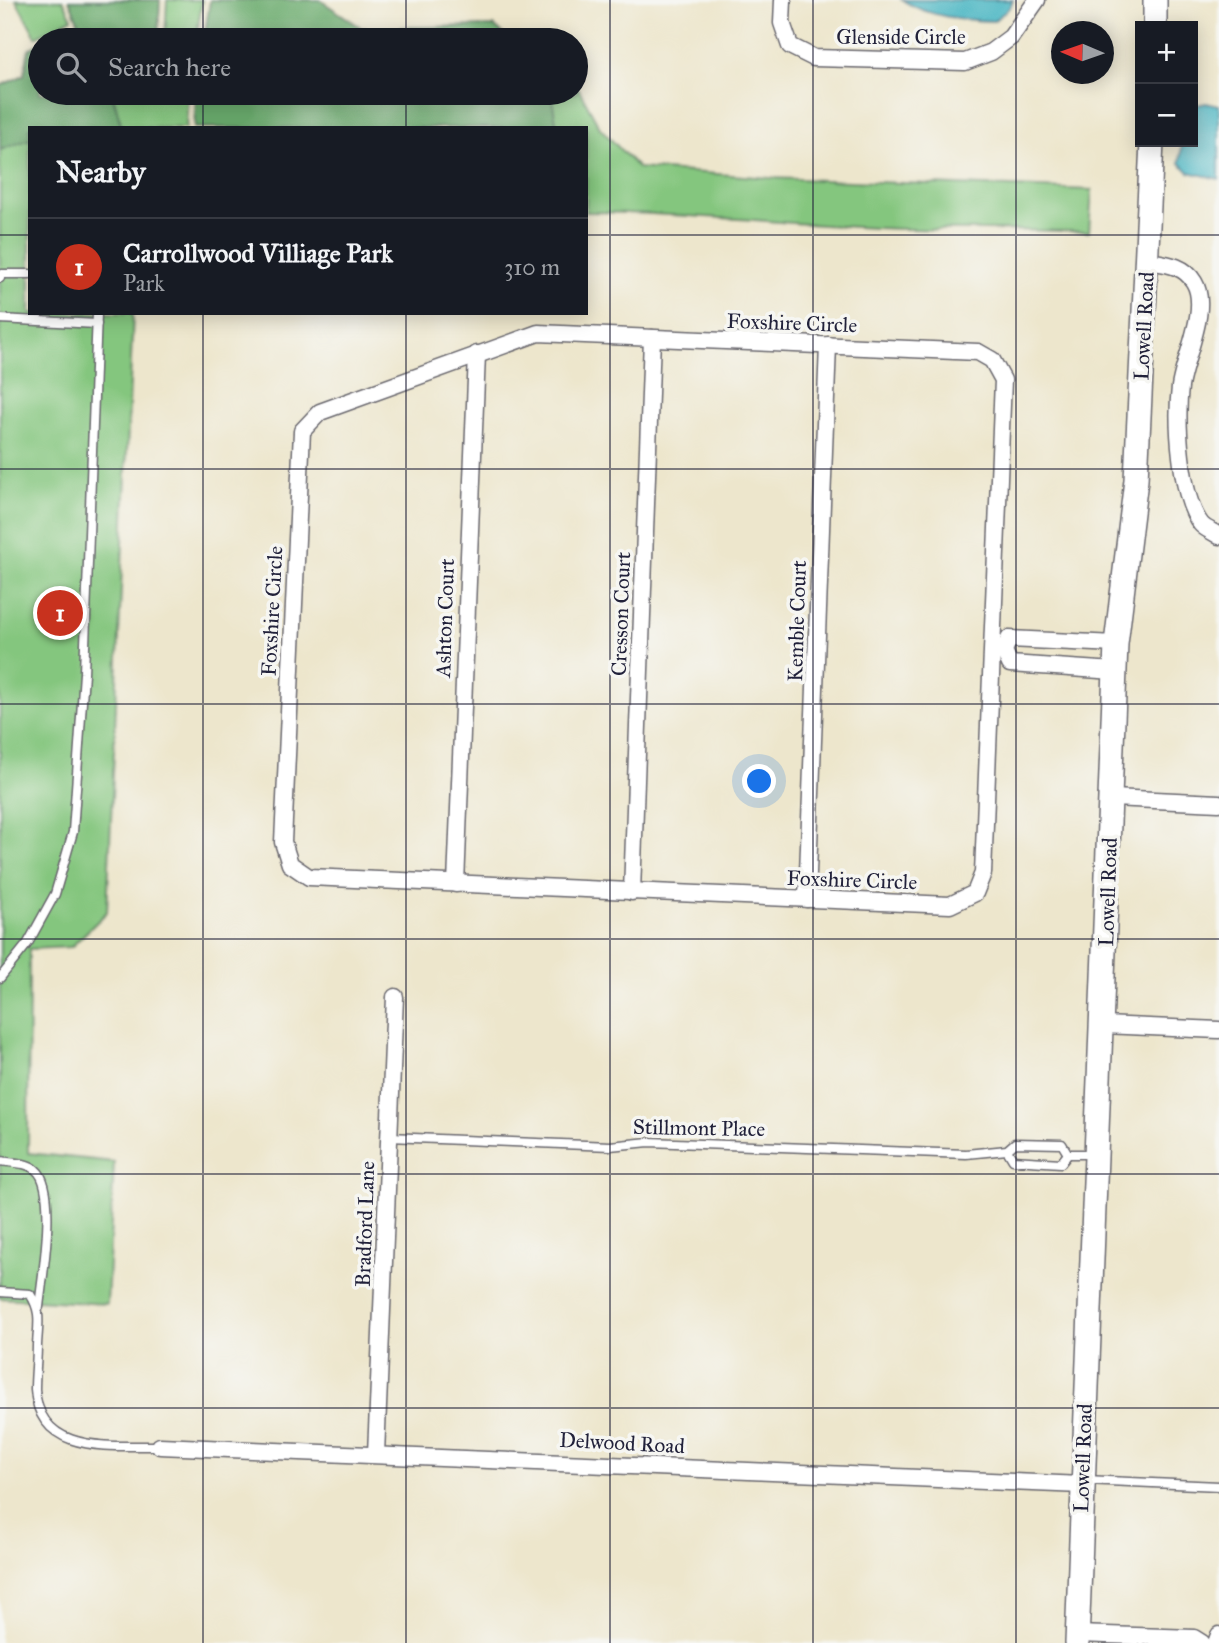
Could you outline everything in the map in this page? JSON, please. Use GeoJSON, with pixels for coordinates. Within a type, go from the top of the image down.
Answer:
{"type":"FeatureCollection","features":[{"type":"Feature","properties":{"kind":"street","name":"Glenside Circle"},"geometry":{"type":"LineString","coordinates":[[783,0],[782,23],[790,46],[814,58],[965,62],[991,52],[1011,37],[1037,0]]}},
{"type":"Feature","properties":{"kind":"street"},"geometry":{"type":"LineString","coordinates":[[1155,0],[1155,21]]}},
{"type":"Feature","properties":{"kind":"street","name":"Lowell Road"},"geometry":{"type":"LineString","coordinates":[[1077,1639],[1116,644],[1136,480],[1152,147]]}},
{"type":"Feature","properties":{"kind":"street"},"geometry":{"type":"LineString","coordinates":[[1148,261],[1178,266],[1194,282],[1201,302],[1180,388],[1181,452],[1188,496],[1202,524],[1219,536]]}},
{"type":"Feature","properties":{"kind":"street","name":"Foxshire Circle"},"geometry":{"type":"LineString","coordinates":[[538,333],[652,338],[978,352],[992,360],[1003,380],[998,651],[983,873],[975,893],[950,905],[632,892],[309,877],[290,864],[283,842],[302,430],[320,412],[538,333]]}},
{"type":"Feature","properties":{"kind":"street","name":"Cresson Court"},"geometry":{"type":"LineString","coordinates":[[632,892],[652,338]]}},
{"type":"Feature","properties":{"kind":"street","name":"Kemble Court"},"geometry":{"type":"LineString","coordinates":[[807,899],[828,345]]}},
{"type":"Feature","properties":{"kind":"street","name":"Ashton Court"},"geometry":{"type":"LineString","coordinates":[[456,884],[477,354]]}},
{"type":"Feature","properties":{"kind":"street"},"geometry":{"type":"LineString","coordinates":[[1115,671],[1010,664],[998,651],[1009,639],[1116,644]]}},
{"type":"Feature","properties":{"kind":"street"},"geometry":{"type":"LineString","coordinates":[[1112,798],[1219,803]]}},
{"type":"Feature","properties":{"kind":"street","name":"Bradford Lane"},"geometry":{"type":"LineString","coordinates":[[376,1454],[395,997]]}},
{"type":"Feature","properties":{"kind":"street"},"geometry":{"type":"LineString","coordinates":[[1103,1025],[1219,1030]]}},
{"type":"Feature","properties":{"kind":"street","name":"Delwood Road"},"geometry":{"type":"LineString","coordinates":[[160,1446],[1082,1482]]}},
{"type":"Feature","properties":{"kind":"street"},"geometry":{"type":"LineString","coordinates":[[1216,1643],[1219,1635]]}},
{"type":"Feature","properties":{"kind":"street"},"geometry":{"type":"LineString","coordinates":[[1077,1639],[1194,1638],[1202,1643]]}},
{"type":"Feature","properties":{"kind":"lane"},"geometry":{"type":"LineString","coordinates":[[0,278],[0,274],[28,274]]}},
{"type":"Feature","properties":{"kind":"lane"},"geometry":{"type":"LineString","coordinates":[[0,978],[28,943],[55,894],[73,832],[84,673],[97,315]]}},
{"type":"Feature","properties":{"kind":"lane"},"geometry":{"type":"LineString","coordinates":[[0,318],[97,324]]}},
{"type":"Feature","properties":{"kind":"lane","name":"Stillmont Place"},"geometry":{"type":"LineString","coordinates":[[390,1137],[610,1146],[649,1142],[920,1154],[966,1154],[1007,1150],[1015,1143],[1039,1143]]}},
{"type":"Feature","properties":{"kind":"lane"},"geometry":{"type":"LineString","coordinates":[[1039,1143],[1062,1144],[1068,1154],[1061,1163],[1038,1161],[1039,1143]]}},
{"type":"Feature","properties":{"kind":"lane","name":"Stillmont Place"},"geometry":{"type":"LineString","coordinates":[[1007,1150],[1013,1160],[1038,1161]]}},
{"type":"Feature","properties":{"kind":"lane"},"geometry":{"type":"LineString","coordinates":[[1068,1154],[1097,1154]]}},
{"type":"Feature","properties":{"kind":"lane"},"geometry":{"type":"LineString","coordinates":[[0,1161],[30,1165],[39,1172],[44,1181],[48,1203],[35,1391],[44,1421],[65,1440],[103,1445],[160,1446]]}},
{"type":"Feature","properties":{"kind":"lane"},"geometry":{"type":"LineString","coordinates":[[0,1292],[30,1294],[39,1308]]}},
{"type":"Feature","properties":{"kind":"lane"},"geometry":{"type":"LineString","coordinates":[[1082,1482],[1219,1486]]}},
{"type":"Feature","properties":{"kind":"green space"},"geometry":{"type":"Polygon","coordinates":[[[16,0],[63,0],[72,18],[53,28],[31,28],[16,0]]]}},
{"type":"Feature","properties":{"kind":"green space"},"geometry":{"type":"Polygon","coordinates":[[[69,0],[160,0],[159,28],[66,28],[71,25],[80,26],[69,0]]]}},
{"type":"Feature","properties":{"kind":"green space"},"geometry":{"type":"Polygon","coordinates":[[[167,0],[202,0],[198,28],[166,28],[167,0]]]}},
{"type":"Feature","properties":{"kind":"green space"},"geometry":{"type":"Polygon","coordinates":[[[210,0],[320,0],[362,28],[206,28],[210,0]]]}},
{"type":"Feature","properties":{"kind":"green space"},"geometry":{"type":"Polygon","coordinates":[[[494,26],[496,28],[362,28],[494,26]]]}},
{"type":"Feature","properties":{"kind":"green space"},"geometry":{"type":"Polygon","coordinates":[[[28,54],[28,105],[115,105],[121,126],[28,126],[28,140],[0,150],[0,86],[24,75],[28,54]]]}},
{"type":"Feature","properties":{"kind":"green space"},"geometry":{"type":"Polygon","coordinates":[[[115,105],[187,105],[186,126],[121,126],[115,105]]]}},
{"type":"Feature","properties":{"kind":"green space"},"geometry":{"type":"Polygon","coordinates":[[[195,105],[553,105],[557,126],[194,126],[195,105]]]}},
{"type":"Feature","properties":{"kind":"green space"},"geometry":{"type":"Polygon","coordinates":[[[463,105],[587,105],[600,128],[638,168],[770,178],[1092,190],[1089,232],[875,228],[588,212],[588,126],[454,126],[463,105]]]}},
{"type":"Feature","properties":{"kind":"green space"},"geometry":{"type":"Polygon","coordinates":[[[0,132],[28,132],[28,315],[133,315],[107,912],[71,947],[29,949],[28,1153],[114,1162],[107,1304],[0,1298],[0,132]]]}},
{"type":"Feature","properties":{"kind":"water"},"geometry":{"type":"Polygon","coordinates":[[[902,0],[1013,0],[1010,7],[994,21],[934,14],[902,0]]]}},
{"type":"Feature","properties":{"kind":"water"},"geometry":{"type":"Polygon","coordinates":[[[1206,103],[1219,106],[1219,179],[1189,172],[1180,163],[1182,147],[1198,147],[1198,105],[1206,103]]]}},
{"type":"Feature","properties":{"kind":"place","name":"Carrollwood Villiage Park"},"geometry":{"type":"Point","coordinates":[60,613]}}]}
